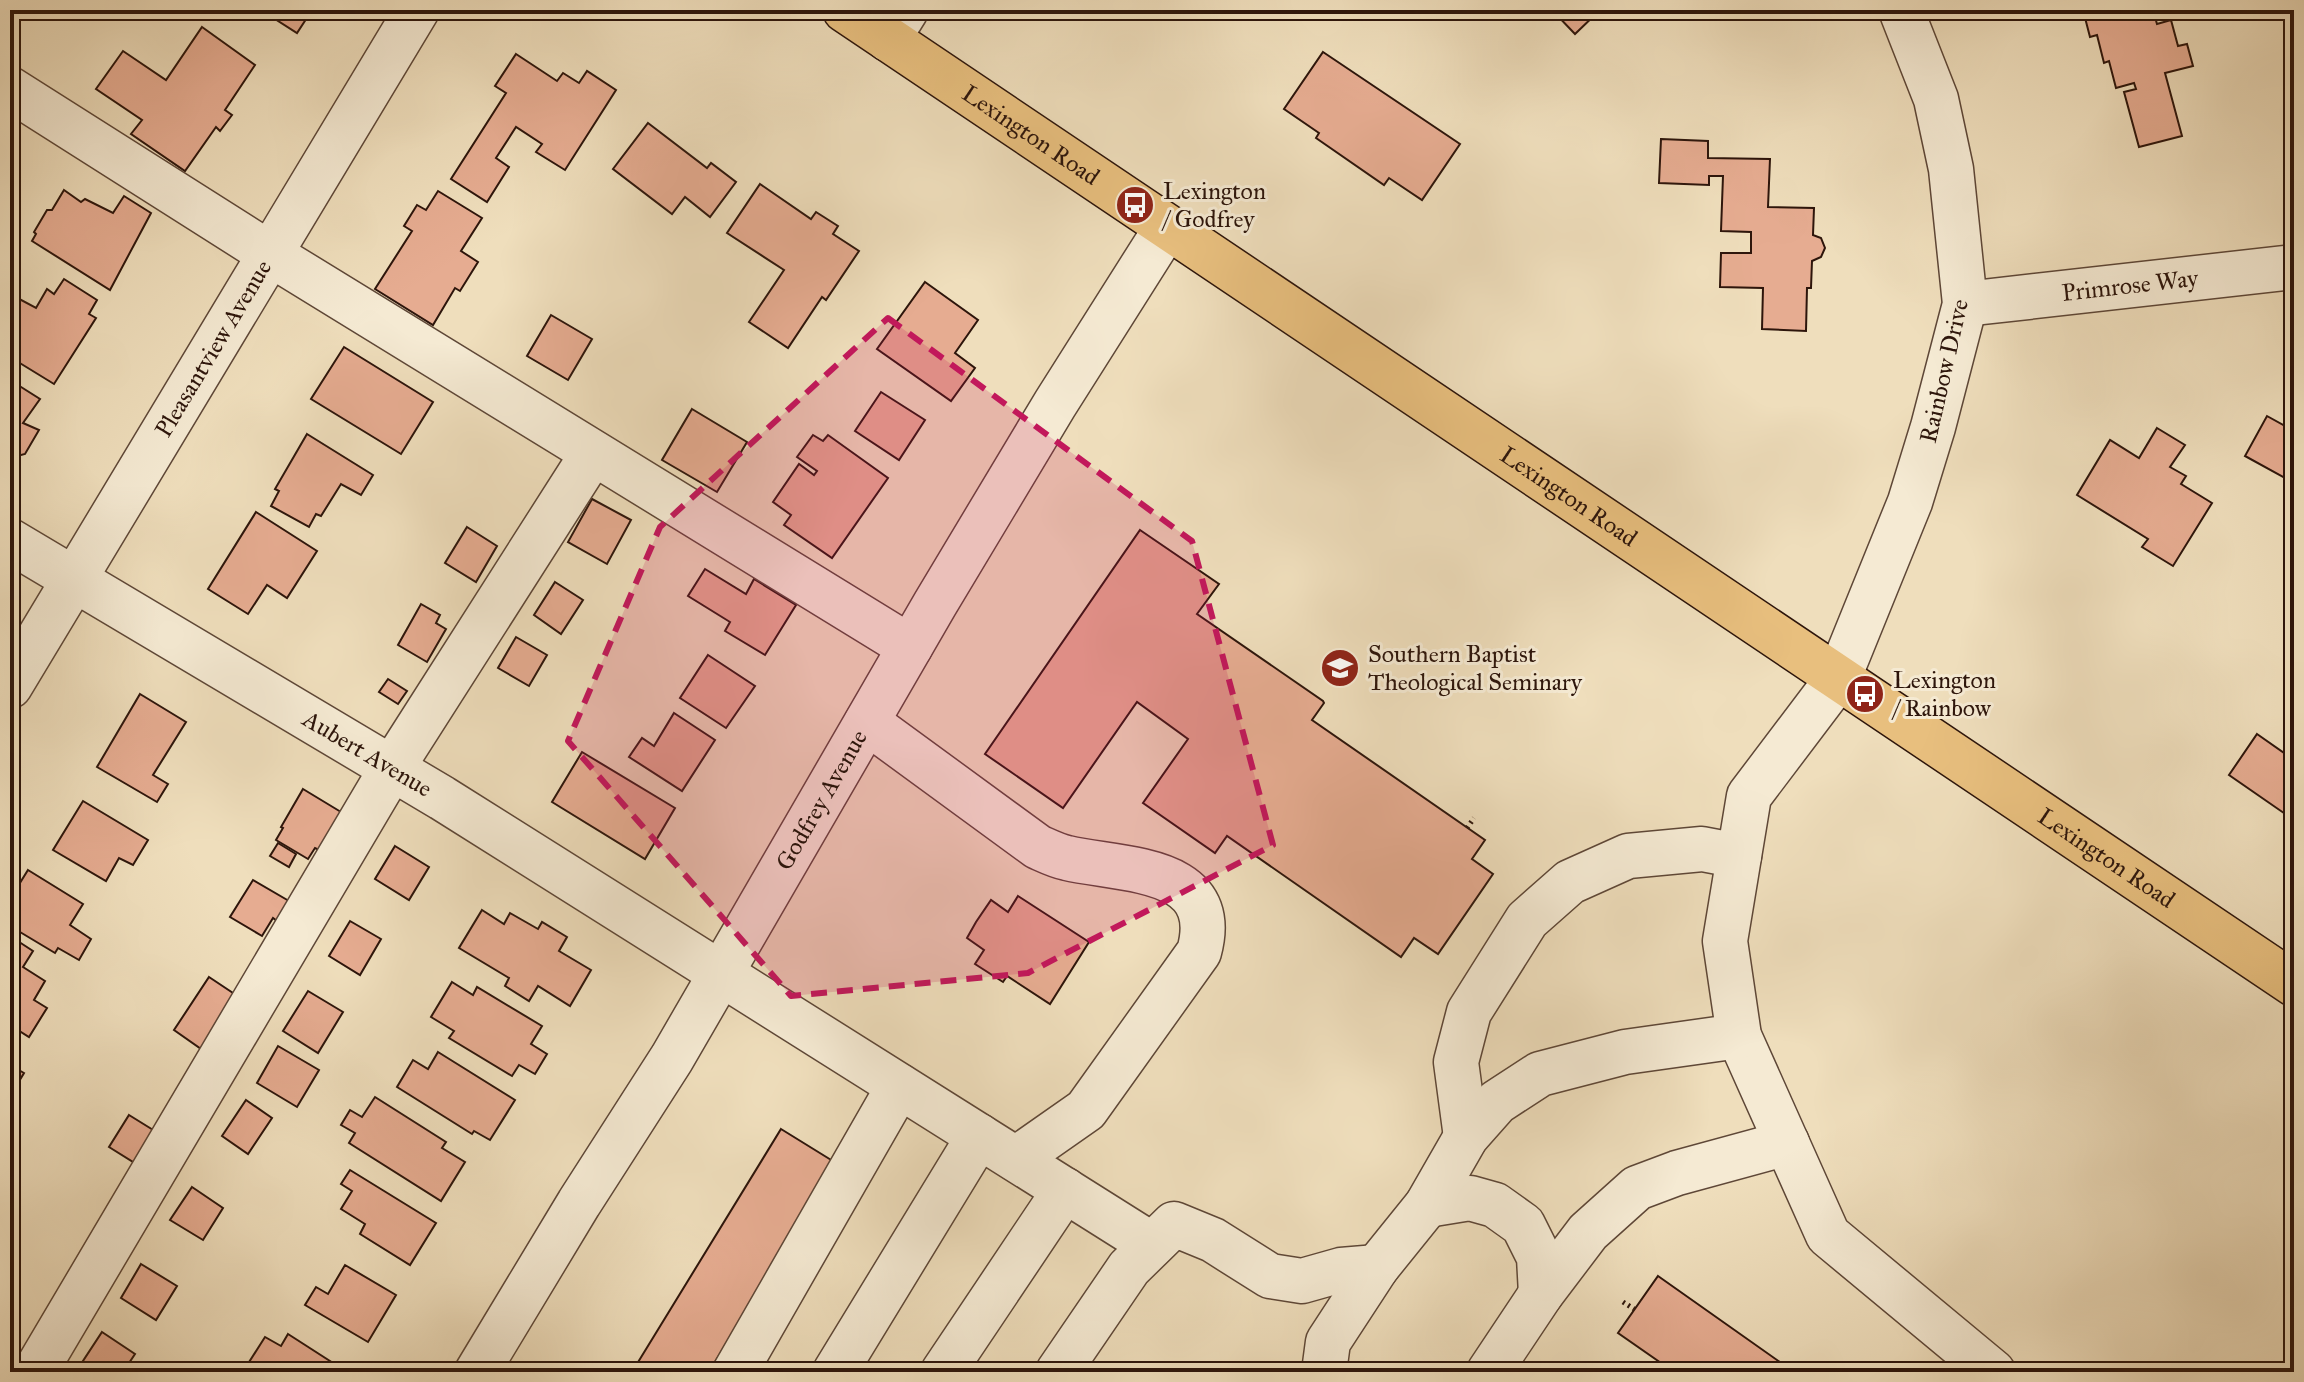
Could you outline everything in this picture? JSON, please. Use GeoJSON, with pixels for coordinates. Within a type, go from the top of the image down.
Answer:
{"type":"FeatureCollection","features":[{"type":"Feature","properties":{"kind":"main road","name":"Lexington Road"},"geometry":{"type":"LineString","coordinates":[[845,10],[897,25],[1167,227],[2294,984]]}},
{"type":"Feature","properties":{"kind":"street","name":"Pleasantview Avenue"},"geometry":{"type":"LineString","coordinates":[[10,686],[417,10]]}},
{"type":"Feature","properties":{"kind":"street","name":"Rainbow Drive"},"geometry":{"type":"LineString","coordinates":[[1901,10],[1939,113],[1951,169],[1965,304],[1910,502],[1839,677],[1749,796],[1725,941],[1739,1036],[1828,1235],[1993,1372]]}},
{"type":"Feature","properties":{"kind":"street"},"geometry":{"type":"LineString","coordinates":[[10,89],[270,254],[910,647]]}},
{"type":"Feature","properties":{"kind":"street","name":"Godfrey Avenue"},"geometry":{"type":"LineString","coordinates":[[477,1372],[721,973],[1055,404],[1167,227]]}},
{"type":"Feature","properties":{"kind":"street","name":"Primrose Way"},"geometry":{"type":"LineString","coordinates":[[1965,304],[2294,267]]}},
{"type":"Feature","properties":{"kind":"street"},"geometry":{"type":"LineString","coordinates":[[35,1372],[392,768],[593,453]]}},
{"type":"Feature","properties":{"kind":"street","name":"Aubert Avenue"},"geometry":{"type":"LineString","coordinates":[[10,541],[392,768],[1152,1245]]}},
{"type":"Feature","properties":{"kind":"street"},"geometry":{"type":"LineString","coordinates":[[867,722],[1038,847],[1065,858],[1136,868],[1168,879],[1193,895],[1205,930],[1199,952],[1086,1110],[1016,1159]]}},
{"type":"Feature","properties":{"kind":"street"},"geometry":{"type":"LineString","coordinates":[[1466,1137],[1456,1062],[1469,1012],[1527,920],[1570,882],[1628,856],[1702,849],[1739,856]]}},
{"type":"Feature","properties":{"kind":"street"},"geometry":{"type":"LineString","coordinates":[[1324,1372],[1328,1342],[1377,1267],[1427,1205],[1466,1137],[1497,1102],[1540,1074],[1625,1052],[1739,1036]]}},
{"type":"Feature","properties":{"kind":"street"},"geometry":{"type":"LineString","coordinates":[[735,1372],[899,1086]]}},
{"type":"Feature","properties":{"kind":"street"},"geometry":{"type":"LineString","coordinates":[[835,1372],[979,1136]]}},
{"type":"Feature","properties":{"kind":"street"},"geometry":{"type":"LineString","coordinates":[[1489,1372],[1541,1294],[1588,1232],[1637,1188],[1677,1173],[1787,1143]]}},
{"type":"Feature","properties":{"kind":"street"},"geometry":{"type":"LineString","coordinates":[[943,1372],[1065,1190]]}},
{"type":"Feature","properties":{"kind":"street"},"geometry":{"type":"LineString","coordinates":[[1427,1205],[1470,1198],[1495,1205],[1523,1225],[1539,1257],[1541,1294]]}},
{"type":"Feature","properties":{"kind":"street"},"geometry":{"type":"LineString","coordinates":[[1058,1372],[1129,1268],[1174,1224],[1213,1240],[1270,1276],[1302,1281],[1341,1270],[1377,1267]]}},
{"type":"Feature","properties":{"kind":"path"},"geometry":{"type":"LineString","coordinates":[[1467,828],[1474,818]]}},
{"type":"Feature","properties":{"kind":"path"},"geometry":{"type":"LineString","coordinates":[[1623,1302],[1634,1309]]}},
{"type":"Feature","properties":{"kind":"highlighted area"},"geometry":{"type":"Polygon","coordinates":[[[888,318],[1192,541],[1273,845],[1028,973],[791,996],[568,741],[660,527],[888,318]]]}},
{"type":"Feature","properties":{"kind":"building"},"geometry":{"type":"Polygon","coordinates":[[[261,10],[312,10],[297,33],[261,10]]]}},
{"type":"Feature","properties":{"kind":"building"},"geometry":{"type":"Polygon","coordinates":[[[1552,10],[1600,10],[1575,34],[1552,10]]]}},
{"type":"Feature","properties":{"kind":"building"},"geometry":{"type":"Polygon","coordinates":[[[2083,10],[2153,10],[2157,24],[2171,20],[2178,46],[2187,44],[2193,66],[2165,73],[2182,136],[2139,147],[2124,92],[2136,89],[2134,83],[2116,88],[2109,61],[2104,63],[2097,35],[2090,37],[2083,10]]]}},
{"type":"Feature","properties":{"kind":"building"},"geometry":{"type":"Polygon","coordinates":[[[202,27],[255,65],[225,110],[232,115],[220,131],[216,127],[185,171],[131,134],[142,120],[96,89],[123,51],[166,80],[202,27]]]}},
{"type":"Feature","properties":{"kind":"building"},"geometry":{"type":"Polygon","coordinates":[[[1323,52],[1460,144],[1422,200],[1389,178],[1384,185],[1316,138],[1319,133],[1284,109],[1323,52]]]}},
{"type":"Feature","properties":{"kind":"building"},"geometry":{"type":"Polygon","coordinates":[[[516,54],[557,81],[563,73],[579,83],[587,71],[616,90],[565,170],[536,152],[542,144],[516,127],[496,158],[509,167],[487,202],[451,179],[506,93],[495,86],[516,54]]]}},
{"type":"Feature","properties":{"kind":"building"},"geometry":{"type":"Polygon","coordinates":[[[648,123],[707,168],[711,163],[736,182],[710,217],[685,197],[672,214],[613,169],[648,123]]]}},
{"type":"Feature","properties":{"kind":"building"},"geometry":{"type":"Polygon","coordinates":[[[1661,139],[1708,141],[1708,158],[1770,159],[1768,207],[1814,208],[1813,235],[1821,238],[1825,248],[1821,257],[1812,261],[1811,288],[1807,288],[1806,331],[1762,329],[1763,288],[1720,287],[1721,253],[1751,253],[1751,232],[1721,231],[1723,176],[1709,176],[1709,185],[1659,183],[1661,139]]]}},
{"type":"Feature","properties":{"kind":"building"},"geometry":{"type":"Polygon","coordinates":[[[760,184],[811,219],[816,212],[838,226],[833,234],[859,251],[826,300],[822,297],[788,348],[749,322],[784,270],[727,233],[760,184]]]}},
{"type":"Feature","properties":{"kind":"building"},"geometry":{"type":"Polygon","coordinates":[[[64,190],[81,202],[85,199],[113,213],[124,196],[151,213],[110,290],[32,241],[47,210],[52,210],[64,190]]]}},
{"type":"Feature","properties":{"kind":"building"},"geometry":{"type":"Polygon","coordinates":[[[438,191],[482,218],[461,251],[478,262],[460,291],[455,288],[433,325],[375,289],[412,231],[404,226],[417,205],[426,210],[438,191]]]}},
{"type":"Feature","properties":{"kind":"building"},"geometry":{"type":"Polygon","coordinates":[[[64,279],[97,300],[89,314],[96,318],[54,384],[10,357],[10,349],[17,337],[10,333],[10,294],[36,308],[47,289],[54,294],[64,279]]]}},
{"type":"Feature","properties":{"kind":"building"},"geometry":{"type":"Polygon","coordinates":[[[925,282],[978,320],[955,353],[975,368],[951,401],[877,349],[925,282]]]}},
{"type":"Feature","properties":{"kind":"building"},"geometry":{"type":"Polygon","coordinates":[[[551,315],[592,339],[568,380],[527,356],[551,315]]]}},
{"type":"Feature","properties":{"kind":"building"},"geometry":{"type":"Polygon","coordinates":[[[344,347],[433,402],[401,454],[311,399],[344,347]]]}},
{"type":"Feature","properties":{"kind":"building"},"geometry":{"type":"Polygon","coordinates":[[[10,380],[40,399],[23,423],[39,430],[25,454],[10,458],[10,380]]]}},
{"type":"Feature","properties":{"kind":"building"},"geometry":{"type":"Polygon","coordinates":[[[881,392],[925,420],[899,460],[855,431],[881,392]]]}},
{"type":"Feature","properties":{"kind":"building"},"geometry":{"type":"Polygon","coordinates":[[[692,409],[747,442],[717,492],[662,460],[692,409]]]}},
{"type":"Feature","properties":{"kind":"building"},"geometry":{"type":"Polygon","coordinates":[[[2267,416],[2294,431],[2294,483],[2245,456],[2267,416]]]}},
{"type":"Feature","properties":{"kind":"building"},"geometry":{"type":"Polygon","coordinates":[[[2157,428],[2185,445],[2170,467],[2186,476],[2181,484],[2212,503],[2173,566],[2142,547],[2148,539],[2077,495],[2110,440],[2139,458],[2157,428]]]}},
{"type":"Feature","properties":{"kind":"building"},"geometry":{"type":"Polygon","coordinates":[[[307,434],[373,475],[361,495],[341,484],[321,516],[316,514],[309,527],[271,506],[279,491],[275,489],[307,434]]]}},
{"type":"Feature","properties":{"kind":"building"},"geometry":{"type":"Polygon","coordinates":[[[813,435],[823,441],[828,435],[888,478],[832,558],[784,525],[791,515],[773,502],[799,464],[814,475],[817,471],[797,457],[813,435]]]}},
{"type":"Feature","properties":{"kind":"building"},"geometry":{"type":"Polygon","coordinates":[[[592,499],[631,520],[607,564],[568,542],[592,499]]]}},
{"type":"Feature","properties":{"kind":"building"},"geometry":{"type":"Polygon","coordinates":[[[256,512],[317,551],[287,598],[267,585],[248,614],[208,589],[256,512]]]}},
{"type":"Feature","properties":{"kind":"building"},"geometry":{"type":"Polygon","coordinates":[[[467,527],[497,546],[476,582],[445,563],[467,527]]]}},
{"type":"Feature","properties":{"kind":"building"},"geometry":{"type":"Polygon","coordinates":[[[1140,530],[1219,584],[1197,614],[1323,701],[1312,720],[1485,840],[1472,859],[1493,874],[1438,954],[1414,938],[1401,957],[1227,836],[1215,853],[1143,803],[1188,739],[1137,702],[1063,808],[985,754],[1140,530]]]}},
{"type":"Feature","properties":{"kind":"building"},"geometry":{"type":"Polygon","coordinates":[[[705,569],[746,594],[754,579],[796,605],[765,655],[725,631],[730,622],[688,596],[705,569]]]}},
{"type":"Feature","properties":{"kind":"building"},"geometry":{"type":"Polygon","coordinates":[[[555,582],[583,600],[561,634],[534,615],[555,582]]]}},
{"type":"Feature","properties":{"kind":"building"},"geometry":{"type":"Polygon","coordinates":[[[421,604],[440,615],[436,623],[446,629],[427,662],[398,645],[421,604]]]}},
{"type":"Feature","properties":{"kind":"building"},"geometry":{"type":"Polygon","coordinates":[[[516,637],[547,655],[529,686],[498,668],[516,637]]]}},
{"type":"Feature","properties":{"kind":"building"},"geometry":{"type":"Polygon","coordinates":[[[708,655],[755,686],[726,728],[680,698],[708,655]]]}},
{"type":"Feature","properties":{"kind":"building"},"geometry":{"type":"Polygon","coordinates":[[[388,679],[407,691],[398,704],[379,692],[388,679]]]}},
{"type":"Feature","properties":{"kind":"building"},"geometry":{"type":"Polygon","coordinates":[[[140,694],[186,722],[153,775],[168,784],[157,802],[97,767],[140,694]]]}},
{"type":"Feature","properties":{"kind":"building"},"geometry":{"type":"Polygon","coordinates":[[[674,713],[715,740],[682,791],[629,757],[642,738],[654,746],[674,713]]]}},
{"type":"Feature","properties":{"kind":"building"},"geometry":{"type":"Polygon","coordinates":[[[2257,734],[2294,760],[2294,820],[2229,775],[2257,734]]]}},
{"type":"Feature","properties":{"kind":"building"},"geometry":{"type":"Polygon","coordinates":[[[582,752],[675,808],[645,859],[552,802],[582,752]]]}},
{"type":"Feature","properties":{"kind":"building"},"geometry":{"type":"Polygon","coordinates":[[[303,789],[341,812],[319,850],[315,848],[308,859],[276,840],[303,789]]]}},
{"type":"Feature","properties":{"kind":"building"},"geometry":{"type":"Polygon","coordinates":[[[83,801],[148,840],[133,865],[119,858],[106,881],[53,850],[83,801]]]}},
{"type":"Feature","properties":{"kind":"building"},"geometry":{"type":"Polygon","coordinates":[[[278,843],[296,854],[289,867],[270,856],[278,843]]]}},
{"type":"Feature","properties":{"kind":"building"},"geometry":{"type":"Polygon","coordinates":[[[395,846],[429,867],[409,900],[375,879],[395,846]]]}},
{"type":"Feature","properties":{"kind":"building"},"geometry":{"type":"Polygon","coordinates":[[[28,870],[83,904],[70,925],[91,939],[79,960],[58,948],[55,953],[10,926],[10,899],[28,870]]]}},
{"type":"Feature","properties":{"kind":"building"},"geometry":{"type":"Polygon","coordinates":[[[253,880],[289,901],[277,921],[273,918],[262,936],[230,917],[253,880]]]}},
{"type":"Feature","properties":{"kind":"building"},"geometry":{"type":"Polygon","coordinates":[[[1018,896],[1089,942],[1050,1004],[1007,976],[1003,982],[975,964],[984,950],[967,938],[991,900],[1008,912],[1018,896]]]}},
{"type":"Feature","properties":{"kind":"building"},"geometry":{"type":"Polygon","coordinates":[[[482,910],[504,924],[510,913],[538,929],[542,922],[567,937],[559,951],[591,970],[570,1006],[538,986],[529,1001],[505,986],[509,978],[459,948],[482,910]]]}},
{"type":"Feature","properties":{"kind":"building"},"geometry":{"type":"Polygon","coordinates":[[[350,921],[381,939],[360,975],[329,956],[350,921]]]}},
{"type":"Feature","properties":{"kind":"building"},"geometry":{"type":"Polygon","coordinates":[[[10,936],[33,951],[23,967],[45,981],[34,1000],[47,1008],[29,1037],[10,1025],[10,936]]]}},
{"type":"Feature","properties":{"kind":"building"},"geometry":{"type":"Polygon","coordinates":[[[209,977],[239,997],[204,1051],[174,1030],[209,977]]]}},
{"type":"Feature","properties":{"kind":"building"},"geometry":{"type":"Polygon","coordinates":[[[452,982],[473,995],[477,987],[542,1026],[531,1044],[547,1054],[535,1074],[519,1065],[512,1076],[449,1038],[454,1031],[431,1017],[452,982]]]}},
{"type":"Feature","properties":{"kind":"building"},"geometry":{"type":"Polygon","coordinates":[[[308,991],[343,1012],[318,1053],[283,1031],[308,991]]]}},
{"type":"Feature","properties":{"kind":"building"},"geometry":{"type":"Polygon","coordinates":[[[278,1046],[319,1070],[297,1107],[257,1083],[278,1046]]]}},
{"type":"Feature","properties":{"kind":"building"},"geometry":{"type":"Polygon","coordinates":[[[438,1052],[515,1100],[490,1140],[474,1131],[472,1134],[397,1087],[413,1060],[428,1069],[438,1052]]]}},
{"type":"Feature","properties":{"kind":"building"},"geometry":{"type":"Polygon","coordinates":[[[10,1065],[24,1073],[12,1093],[10,1092],[10,1065]]]}},
{"type":"Feature","properties":{"kind":"building"},"geometry":{"type":"Polygon","coordinates":[[[375,1097],[446,1142],[442,1148],[465,1162],[441,1201],[349,1143],[355,1133],[341,1125],[350,1110],[362,1117],[375,1097]]]}},
{"type":"Feature","properties":{"kind":"building"},"geometry":{"type":"Polygon","coordinates":[[[246,1100],[272,1118],[248,1154],[222,1136],[246,1100]]]}},
{"type":"Feature","properties":{"kind":"building"},"geometry":{"type":"Polygon","coordinates":[[[129,1115],[158,1133],[138,1165],[109,1147],[129,1115]]]}},
{"type":"Feature","properties":{"kind":"building"},"geometry":{"type":"Polygon","coordinates":[[[781,1129],[836,1163],[709,1372],[632,1372],[781,1129]]]}},
{"type":"Feature","properties":{"kind":"building"},"geometry":{"type":"Polygon","coordinates":[[[350,1170],[436,1223],[410,1265],[360,1234],[365,1224],[341,1209],[352,1191],[341,1184],[350,1170]]]}},
{"type":"Feature","properties":{"kind":"building"},"geometry":{"type":"Polygon","coordinates":[[[192,1187],[223,1208],[203,1240],[170,1220],[192,1187]]]}},
{"type":"Feature","properties":{"kind":"building"},"geometry":{"type":"Polygon","coordinates":[[[141,1264],[177,1286],[156,1320],[121,1298],[141,1264]]]}},
{"type":"Feature","properties":{"kind":"building"},"geometry":{"type":"Polygon","coordinates":[[[345,1265],[396,1295],[368,1342],[305,1305],[316,1287],[328,1294],[345,1265]]]}},
{"type":"Feature","properties":{"kind":"building"},"geometry":{"type":"Polygon","coordinates":[[[1658,1276],[1794,1372],[1674,1372],[1618,1333],[1658,1276]]]}},
{"type":"Feature","properties":{"kind":"building"},"geometry":{"type":"Polygon","coordinates":[[[102,1332],[135,1354],[123,1372],[94,1372],[81,1364],[102,1332]]]}},
{"type":"Feature","properties":{"kind":"building"},"geometry":{"type":"Polygon","coordinates":[[[288,1334],[347,1372],[244,1370],[265,1337],[281,1346],[288,1334]]]}},
{"type":"Feature","properties":{"kind":"place","name":"Lexington / Godfrey"},"geometry":{"type":"Point","coordinates":[1135,205]}},
{"type":"Feature","properties":{"kind":"place","name":"Southern Baptist Theological Seminary"},"geometry":{"type":"Point","coordinates":[1340,668]}},
{"type":"Feature","properties":{"kind":"place","name":"Lexington / Rainbow"},"geometry":{"type":"Point","coordinates":[1865,694]}}]}
